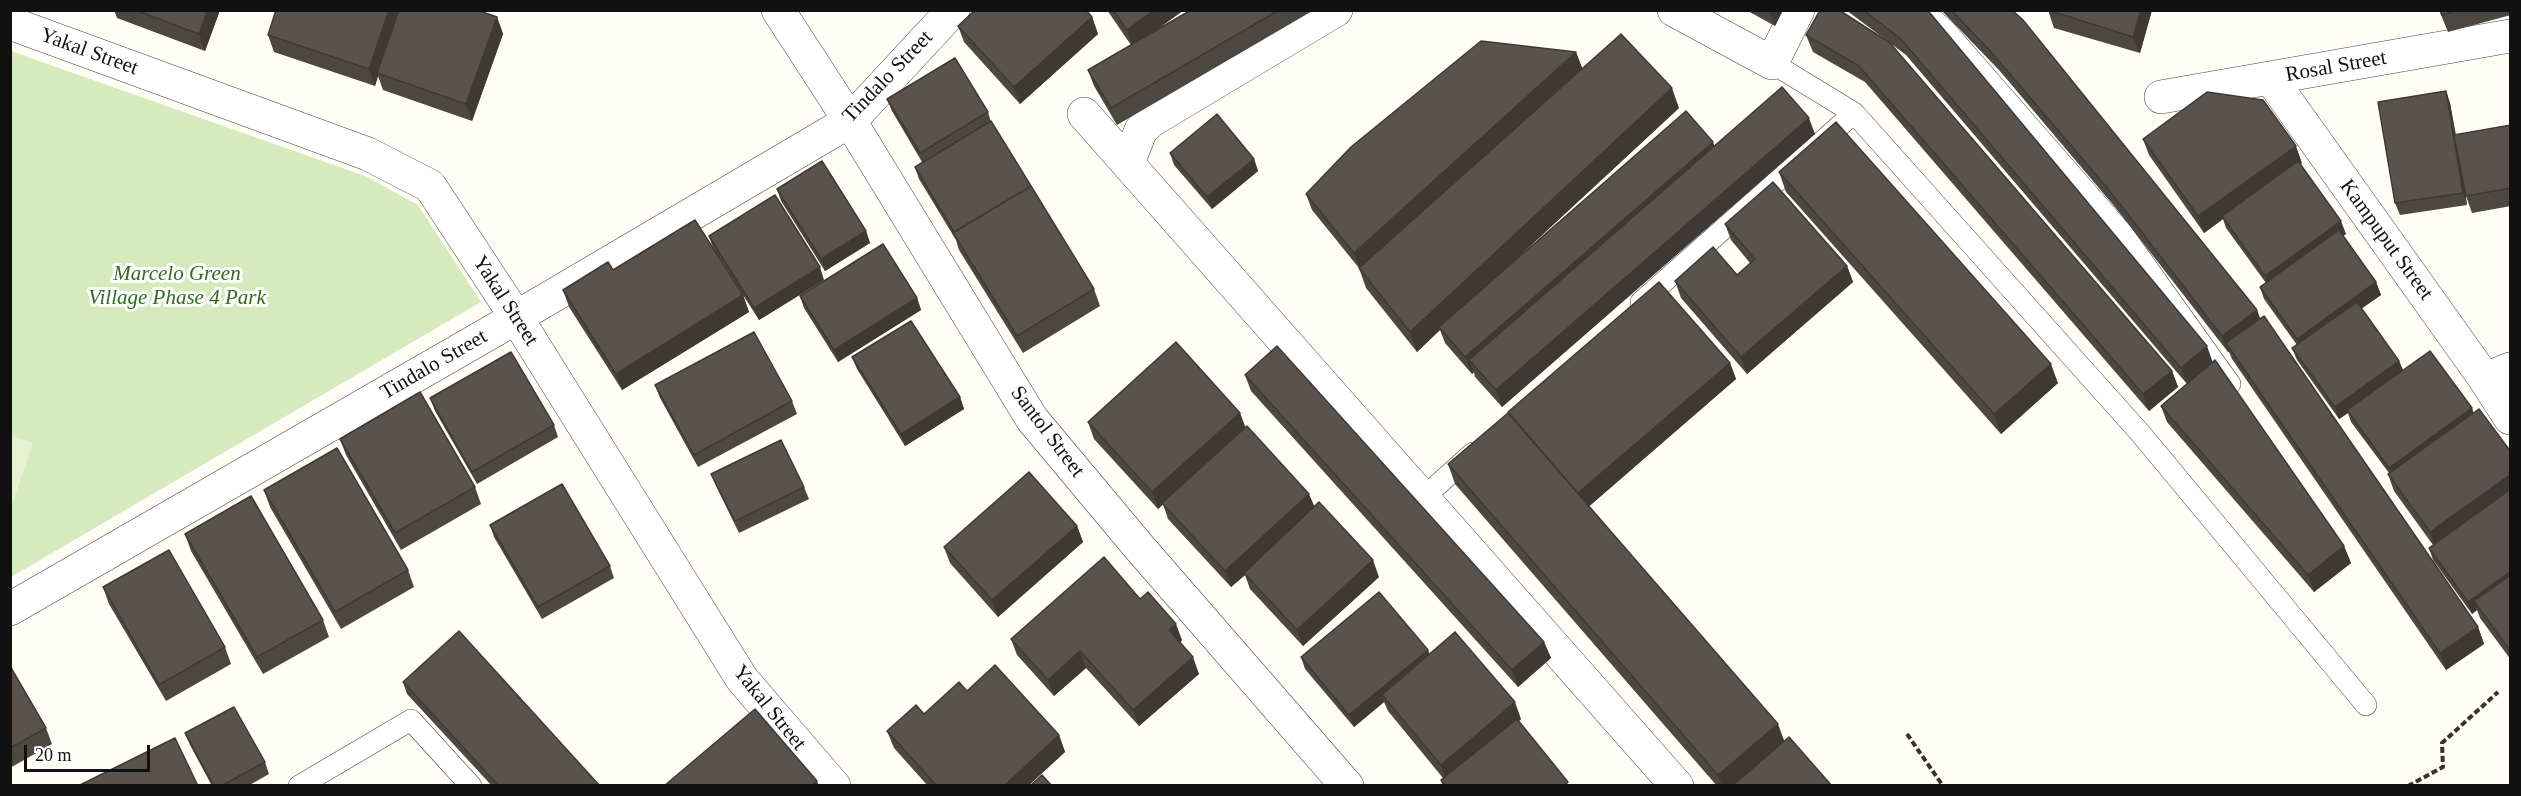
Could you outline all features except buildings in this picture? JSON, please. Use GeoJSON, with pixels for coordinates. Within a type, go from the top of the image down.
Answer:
{"type":"FeatureCollection","features":[{"type":"Feature","properties":{"kind":"street","name":"Santol Street"},"geometry":{"type":"LineString","coordinates":[[778,10],[850,121],[1032,419],[1139,547],[1347,786]]}},
{"type":"Feature","properties":{"kind":"street","name":"Tindalo Street"},"geometry":{"type":"LineString","coordinates":[[10,609],[850,121],[953,10]]}},
{"type":"Feature","properties":{"kind":"street"},"geometry":{"type":"LineString","coordinates":[[1128,163],[1141,130],[1152,120],[1336,10]]}},
{"type":"Feature","properties":{"kind":"street"},"geometry":{"type":"LineString","coordinates":[[1674,10],[1772,63],[1798,10]]}},
{"type":"Feature","properties":{"kind":"street","name":"Yakal Street"},"geometry":{"type":"LineString","coordinates":[[10,23],[368,154],[430,186],[516,317],[742,679],[834,786]]}},
{"type":"Feature","properties":{"kind":"street","name":"Rosal Street"},"geometry":{"type":"LineString","coordinates":[[2161,97],[2511,36]]}},
{"type":"Feature","properties":{"kind":"street","name":"Kampuput Street"},"geometry":{"type":"LineString","coordinates":[[2271,79],[2498,374],[2511,418]]}},
{"type":"Feature","properties":{"kind":"street"},"geometry":{"type":"LineString","coordinates":[[1084,114],[1677,786]]}},
{"type":"Feature","properties":{"kind":"lane"},"geometry":{"type":"LineString","coordinates":[[1922,10],[1945,30],[2123,234],[2241,400]]}},
{"type":"Feature","properties":{"kind":"lane"},"geometry":{"type":"LineString","coordinates":[[1772,63],[1854,113],[2141,434],[2366,705]]}},
{"type":"Feature","properties":{"kind":"lane"},"geometry":{"type":"LineString","coordinates":[[1625,317],[1854,113]]}},
{"type":"Feature","properties":{"kind":"lane"},"geometry":{"type":"LineString","coordinates":[[1423,498],[1484,442]]}},
{"type":"Feature","properties":{"kind":"lane"},"geometry":{"type":"LineString","coordinates":[[299,786],[411,720],[471,786]]}},
{"type":"Feature","properties":{"kind":"path"},"geometry":{"type":"LineString","coordinates":[[2408,786],[2443,767],[2442,743],[2498,692]]}},
{"type":"Feature","properties":{"kind":"path"},"geometry":{"type":"LineString","coordinates":[[1907,734],[1943,786]]}},
{"type":"Feature","properties":{"kind":"green space","name":"Marcelo Green Village Phase 4 Park"},"geometry":{"type":"Polygon","coordinates":[[[11,51],[365,176],[418,205],[481,302],[11,577],[11,51]]]}},
{"type":"Feature","properties":{"kind":"green space"},"geometry":{"type":"Polygon","coordinates":[[[10,435],[33,443],[11,507],[10,435]]]}}]}
